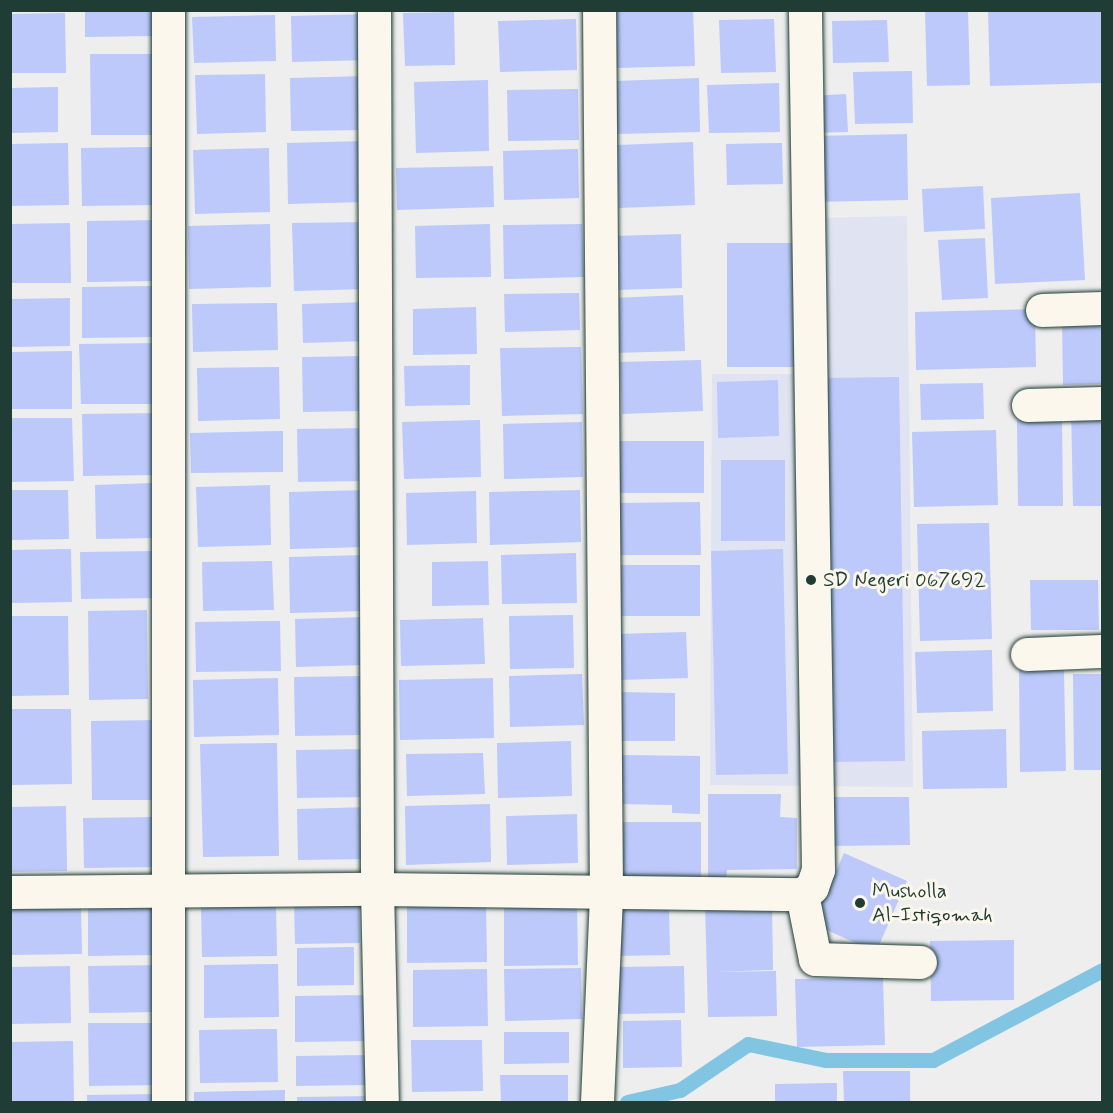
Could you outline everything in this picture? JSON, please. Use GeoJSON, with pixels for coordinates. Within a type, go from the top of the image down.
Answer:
{"type":"FeatureCollection","features":[{"type":"Feature","properties":{"kind":"street"},"geometry":{"type":"LineString","coordinates":[[168,10],[165,891],[168,1102]]}},
{"type":"Feature","properties":{"kind":"street"},"geometry":{"type":"LineString","coordinates":[[374,10],[377,889],[382,1102]]}},
{"type":"Feature","properties":{"kind":"street"},"geometry":{"type":"LineString","coordinates":[[597,1098],[606,892],[598,10]]}},
{"type":"Feature","properties":{"kind":"street"},"geometry":{"type":"LineString","coordinates":[[10,892],[377,889],[802,894],[812,887],[818,870],[805,10]]}},
{"type":"Feature","properties":{"kind":"street"},"geometry":{"type":"LineString","coordinates":[[1042,310],[1102,308]]}},
{"type":"Feature","properties":{"kind":"street"},"geometry":{"type":"LineString","coordinates":[[1028,405],[1102,403]]}},
{"type":"Feature","properties":{"kind":"street"},"geometry":{"type":"LineString","coordinates":[[1027,654],[1102,651]]}},
{"type":"Feature","properties":{"kind":"street"},"geometry":{"type":"LineString","coordinates":[[802,894],[815,959],[920,962]]}},
{"type":"Feature","properties":{"kind":"shaded area","name":"SD Negeri 067692"},"geometry":{"type":"Polygon","coordinates":[[[907,216],[913,787],[710,785],[712,374],[801,374],[819,218],[907,216]]]}},
{"type":"Feature","properties":{"kind":"building"},"geometry":{"type":"Polygon","coordinates":[[[85,10],[152,10],[152,36],[85,37],[85,10]]]}},
{"type":"Feature","properties":{"kind":"building"},"geometry":{"type":"Polygon","coordinates":[[[614,10],[693,10],[695,66],[616,68],[614,10]]]}},
{"type":"Feature","properties":{"kind":"building"},"geometry":{"type":"Polygon","coordinates":[[[925,10],[968,10],[970,85],[927,86],[925,10]]]}},
{"type":"Feature","properties":{"kind":"building"},"geometry":{"type":"Polygon","coordinates":[[[988,10],[1102,10],[1102,83],[990,86],[988,10]]]}},
{"type":"Feature","properties":{"kind":"building"},"geometry":{"type":"Polygon","coordinates":[[[454,12],[455,65],[405,66],[403,13],[454,12]]]}},
{"type":"Feature","properties":{"kind":"building"},"geometry":{"type":"Polygon","coordinates":[[[65,13],[66,73],[10,73],[10,14],[65,13]]]}},
{"type":"Feature","properties":{"kind":"building"},"geometry":{"type":"Polygon","coordinates":[[[368,14],[368,60],[292,62],[291,16],[368,14]]]}},
{"type":"Feature","properties":{"kind":"building"},"geometry":{"type":"Polygon","coordinates":[[[275,15],[276,61],[194,63],[192,17],[275,15]]]}},
{"type":"Feature","properties":{"kind":"building"},"geometry":{"type":"Polygon","coordinates":[[[576,19],[577,70],[500,72],[498,21],[576,19]]]}},
{"type":"Feature","properties":{"kind":"building"},"geometry":{"type":"Polygon","coordinates":[[[774,19],[776,72],[721,73],[719,20],[774,19]]]}},
{"type":"Feature","properties":{"kind":"building"},"geometry":{"type":"Polygon","coordinates":[[[887,20],[889,62],[833,63],[832,21],[887,20]]]}},
{"type":"Feature","properties":{"kind":"building"},"geometry":{"type":"Polygon","coordinates":[[[90,54],[154,54],[155,135],[91,135],[90,54]]]}},
{"type":"Feature","properties":{"kind":"building"},"geometry":{"type":"Polygon","coordinates":[[[912,71],[913,123],[855,124],[853,72],[912,71]]]}},
{"type":"Feature","properties":{"kind":"building"},"geometry":{"type":"Polygon","coordinates":[[[265,74],[266,132],[197,134],[195,75],[265,74]]]}},
{"type":"Feature","properties":{"kind":"building"},"geometry":{"type":"Polygon","coordinates":[[[365,76],[366,130],[291,131],[290,78],[365,76]]]}},
{"type":"Feature","properties":{"kind":"building"},"geometry":{"type":"Polygon","coordinates":[[[699,78],[700,132],[616,134],[615,81],[699,78]]]}},
{"type":"Feature","properties":{"kind":"building"},"geometry":{"type":"Polygon","coordinates":[[[488,80],[489,151],[416,153],[414,82],[488,80]]]}},
{"type":"Feature","properties":{"kind":"building"},"geometry":{"type":"Polygon","coordinates":[[[779,83],[780,132],[709,133],[707,85],[779,83]]]}},
{"type":"Feature","properties":{"kind":"building"},"geometry":{"type":"Polygon","coordinates":[[[58,87],[58,132],[10,133],[10,88],[58,87]]]}},
{"type":"Feature","properties":{"kind":"building"},"geometry":{"type":"Polygon","coordinates":[[[578,89],[579,140],[508,141],[507,90],[578,89]]]}},
{"type":"Feature","properties":{"kind":"building"},"geometry":{"type":"Polygon","coordinates":[[[846,94],[848,132],[811,133],[809,96],[846,94]]]}},
{"type":"Feature","properties":{"kind":"building"},"geometry":{"type":"Polygon","coordinates":[[[907,134],[908,200],[815,202],[814,136],[907,134]]]}},
{"type":"Feature","properties":{"kind":"building"},"geometry":{"type":"Polygon","coordinates":[[[365,141],[365,202],[288,204],[287,143],[365,141]]]}},
{"type":"Feature","properties":{"kind":"building"},"geometry":{"type":"Polygon","coordinates":[[[693,142],[695,205],[619,208],[617,145],[693,142]]]}},
{"type":"Feature","properties":{"kind":"building"},"geometry":{"type":"Polygon","coordinates":[[[68,143],[69,205],[10,206],[10,144],[68,143]]]}},
{"type":"Feature","properties":{"kind":"building"},"geometry":{"type":"Polygon","coordinates":[[[782,143],[783,184],[727,185],[726,144],[782,143]]]}},
{"type":"Feature","properties":{"kind":"building"},"geometry":{"type":"Polygon","coordinates":[[[154,147],[155,205],[82,206],[81,148],[154,147]]]}},
{"type":"Feature","properties":{"kind":"building"},"geometry":{"type":"Polygon","coordinates":[[[269,148],[270,212],[195,214],[193,150],[269,148]]]}},
{"type":"Feature","properties":{"kind":"building"},"geometry":{"type":"Polygon","coordinates":[[[578,149],[579,198],[504,200],[503,151],[578,149]]]}},
{"type":"Feature","properties":{"kind":"building"},"geometry":{"type":"Polygon","coordinates":[[[493,166],[494,207],[397,210],[396,168],[493,166]]]}},
{"type":"Feature","properties":{"kind":"building"},"geometry":{"type":"Polygon","coordinates":[[[983,186],[985,229],[924,232],[922,189],[983,186]]]}},
{"type":"Feature","properties":{"kind":"building"},"geometry":{"type":"Polygon","coordinates":[[[1080,193],[1085,280],[995,284],[991,198],[1080,193]]]}},
{"type":"Feature","properties":{"kind":"building"},"geometry":{"type":"Polygon","coordinates":[[[159,220],[160,281],[87,282],[87,221],[159,220]]]}},
{"type":"Feature","properties":{"kind":"building"},"geometry":{"type":"Polygon","coordinates":[[[368,222],[369,289],[294,291],[292,223],[368,222]]]}},
{"type":"Feature","properties":{"kind":"building"},"geometry":{"type":"Polygon","coordinates":[[[70,223],[71,283],[10,283],[10,224],[70,223]]]}},
{"type":"Feature","properties":{"kind":"building"},"geometry":{"type":"Polygon","coordinates":[[[270,224],[271,287],[189,289],[188,226],[270,224]]]}},
{"type":"Feature","properties":{"kind":"building"},"geometry":{"type":"Polygon","coordinates":[[[490,224],[491,277],[416,278],[415,226],[490,224]]]}},
{"type":"Feature","properties":{"kind":"building"},"geometry":{"type":"Polygon","coordinates":[[[582,224],[584,277],[504,279],[503,225],[582,224]]]}},
{"type":"Feature","properties":{"kind":"building"},"geometry":{"type":"Polygon","coordinates":[[[681,234],[682,288],[616,290],[614,236],[681,234]]]}},
{"type":"Feature","properties":{"kind":"building"},"geometry":{"type":"Polygon","coordinates":[[[985,238],[988,298],[942,300],[938,240],[985,238]]]}},
{"type":"Feature","properties":{"kind":"building"},"geometry":{"type":"Polygon","coordinates":[[[727,243],[794,243],[794,367],[727,367],[727,243]]]}},
{"type":"Feature","properties":{"kind":"building"},"geometry":{"type":"Polygon","coordinates":[[[155,286],[156,337],[82,338],[82,287],[155,286]]]}},
{"type":"Feature","properties":{"kind":"building"},"geometry":{"type":"Polygon","coordinates":[[[579,293],[580,330],[505,332],[504,294],[579,293]]]}},
{"type":"Feature","properties":{"kind":"building"},"geometry":{"type":"Polygon","coordinates":[[[683,295],[685,351],[613,353],[612,298],[683,295]]]}},
{"type":"Feature","properties":{"kind":"building"},"geometry":{"type":"Polygon","coordinates":[[[70,298],[70,346],[10,347],[10,299],[70,298]]]}},
{"type":"Feature","properties":{"kind":"building"},"geometry":{"type":"Polygon","coordinates":[[[368,302],[369,341],[303,343],[302,304],[368,302]]]}},
{"type":"Feature","properties":{"kind":"building"},"geometry":{"type":"Polygon","coordinates":[[[277,303],[278,350],[193,352],[192,304],[277,303]]]}},
{"type":"Feature","properties":{"kind":"building"},"geometry":{"type":"Polygon","coordinates":[[[476,307],[477,354],[413,355],[413,309],[476,307]]]}},
{"type":"Feature","properties":{"kind":"building"},"geometry":{"type":"Polygon","coordinates":[[[1035,309],[1036,367],[916,370],[915,312],[1035,309]]]}},
{"type":"Feature","properties":{"kind":"building"},"geometry":{"type":"Polygon","coordinates":[[[1102,316],[1102,384],[1063,385],[1062,317],[1102,316]]]}},
{"type":"Feature","properties":{"kind":"building"},"geometry":{"type":"Polygon","coordinates":[[[158,343],[159,404],[81,404],[79,344],[158,343]]]}},
{"type":"Feature","properties":{"kind":"building"},"geometry":{"type":"Polygon","coordinates":[[[581,347],[583,414],[502,416],[500,348],[581,347]]]}},
{"type":"Feature","properties":{"kind":"building"},"geometry":{"type":"Polygon","coordinates":[[[72,351],[72,409],[10,409],[10,352],[72,351]]]}},
{"type":"Feature","properties":{"kind":"building"},"geometry":{"type":"Polygon","coordinates":[[[363,356],[364,411],[303,412],[302,357],[363,356]]]}},
{"type":"Feature","properties":{"kind":"building"},"geometry":{"type":"Polygon","coordinates":[[[701,360],[703,411],[622,414],[620,362],[701,360]]]}},
{"type":"Feature","properties":{"kind":"building"},"geometry":{"type":"Polygon","coordinates":[[[470,365],[470,405],[405,406],[404,366],[470,365]]]}},
{"type":"Feature","properties":{"kind":"building"},"geometry":{"type":"Polygon","coordinates":[[[279,367],[280,419],[198,421],[197,368],[279,367]]]}},
{"type":"Feature","properties":{"kind":"building"},"geometry":{"type":"Polygon","coordinates":[[[899,377],[905,761],[828,762],[821,378],[899,377]]]}},
{"type":"Feature","properties":{"kind":"building"},"geometry":{"type":"Polygon","coordinates":[[[778,380],[779,436],[718,438],[717,382],[778,380]]]}},
{"type":"Feature","properties":{"kind":"building"},"geometry":{"type":"Polygon","coordinates":[[[983,383],[984,419],[921,420],[920,384],[983,383]]]}},
{"type":"Feature","properties":{"kind":"building"},"geometry":{"type":"Polygon","coordinates":[[[1102,407],[1102,506],[1073,506],[1071,408],[1102,407]]]}},
{"type":"Feature","properties":{"kind":"building"},"geometry":{"type":"Polygon","coordinates":[[[160,413],[160,475],[83,476],[82,414],[160,413]]]}},
{"type":"Feature","properties":{"kind":"building"},"geometry":{"type":"Polygon","coordinates":[[[10,418],[72,418],[74,481],[10,482],[10,418]]]}},
{"type":"Feature","properties":{"kind":"building"},"geometry":{"type":"Polygon","coordinates":[[[1062,419],[1063,506],[1018,506],[1017,420],[1062,419]]]}},
{"type":"Feature","properties":{"kind":"building"},"geometry":{"type":"Polygon","coordinates":[[[480,420],[481,477],[404,479],[402,422],[480,420]]]}},
{"type":"Feature","properties":{"kind":"building"},"geometry":{"type":"Polygon","coordinates":[[[582,422],[583,477],[504,479],[503,424],[582,422]]]}},
{"type":"Feature","properties":{"kind":"building"},"geometry":{"type":"Polygon","coordinates":[[[367,428],[368,481],[298,482],[297,429],[367,428]]]}},
{"type":"Feature","properties":{"kind":"building"},"geometry":{"type":"Polygon","coordinates":[[[996,430],[998,505],[914,507],[912,432],[996,430]]]}},
{"type":"Feature","properties":{"kind":"building"},"geometry":{"type":"Polygon","coordinates":[[[283,431],[283,472],[191,473],[190,433],[283,431]]]}},
{"type":"Feature","properties":{"kind":"building"},"geometry":{"type":"Polygon","coordinates":[[[615,441],[704,441],[704,493],[616,493],[615,441]]]}},
{"type":"Feature","properties":{"kind":"building"},"geometry":{"type":"Polygon","coordinates":[[[721,460],[785,460],[785,541],[721,541],[721,460]]]}},
{"type":"Feature","properties":{"kind":"building"},"geometry":{"type":"Polygon","coordinates":[[[153,483],[153,538],[96,539],[95,485],[153,483]]]}},
{"type":"Feature","properties":{"kind":"building"},"geometry":{"type":"Polygon","coordinates":[[[270,485],[271,545],[198,547],[196,487],[270,485]]]}},
{"type":"Feature","properties":{"kind":"building"},"geometry":{"type":"Polygon","coordinates":[[[10,490],[68,490],[69,539],[10,540],[10,490]]]}},
{"type":"Feature","properties":{"kind":"building"},"geometry":{"type":"Polygon","coordinates":[[[367,490],[368,547],[290,549],[289,492],[367,490]]]}},
{"type":"Feature","properties":{"kind":"building"},"geometry":{"type":"Polygon","coordinates":[[[580,490],[581,542],[490,545],[489,492],[580,490]]]}},
{"type":"Feature","properties":{"kind":"building"},"geometry":{"type":"Polygon","coordinates":[[[476,491],[477,543],[407,545],[406,493],[476,491]]]}},
{"type":"Feature","properties":{"kind":"building"},"geometry":{"type":"Polygon","coordinates":[[[700,502],[701,555],[618,555],[617,503],[700,502]]]}},
{"type":"Feature","properties":{"kind":"building"},"geometry":{"type":"Polygon","coordinates":[[[989,523],[992,639],[920,641],[917,524],[989,523]]]}},
{"type":"Feature","properties":{"kind":"building"},"geometry":{"type":"Polygon","coordinates":[[[71,549],[72,602],[10,603],[10,550],[71,549]]]}},
{"type":"Feature","properties":{"kind":"building"},"geometry":{"type":"Polygon","coordinates":[[[783,549],[788,774],[716,775],[711,551],[783,549]]]}},
{"type":"Feature","properties":{"kind":"building"},"geometry":{"type":"Polygon","coordinates":[[[158,551],[159,598],[81,599],[80,552],[158,551]]]}},
{"type":"Feature","properties":{"kind":"building"},"geometry":{"type":"Polygon","coordinates":[[[576,553],[577,603],[502,604],[501,555],[576,553]]]}},
{"type":"Feature","properties":{"kind":"building"},"geometry":{"type":"Polygon","coordinates":[[[366,555],[367,611],[290,613],[289,557],[366,555]]]}},
{"type":"Feature","properties":{"kind":"building"},"geometry":{"type":"Polygon","coordinates":[[[272,561],[274,610],[203,611],[202,562],[272,561]]]}},
{"type":"Feature","properties":{"kind":"building"},"geometry":{"type":"Polygon","coordinates":[[[488,561],[489,605],[432,606],[432,562],[488,561]]]}},
{"type":"Feature","properties":{"kind":"building"},"geometry":{"type":"Polygon","coordinates":[[[620,565],[700,565],[700,616],[621,616],[620,565]]]}},
{"type":"Feature","properties":{"kind":"building"},"geometry":{"type":"Polygon","coordinates":[[[1030,580],[1098,580],[1099,630],[1031,630],[1030,580]]]}},
{"type":"Feature","properties":{"kind":"building"},"geometry":{"type":"Polygon","coordinates":[[[147,610],[148,699],[89,700],[88,611],[147,610]]]}},
{"type":"Feature","properties":{"kind":"building"},"geometry":{"type":"Polygon","coordinates":[[[573,615],[574,668],[510,669],[509,616],[573,615]]]}},
{"type":"Feature","properties":{"kind":"building"},"geometry":{"type":"Polygon","coordinates":[[[10,616],[68,616],[69,695],[10,696],[10,616]]]}},
{"type":"Feature","properties":{"kind":"building"},"geometry":{"type":"Polygon","coordinates":[[[367,617],[368,665],[296,667],[295,619],[367,617]]]}},
{"type":"Feature","properties":{"kind":"building"},"geometry":{"type":"Polygon","coordinates":[[[483,618],[485,664],[401,666],[400,620],[483,618]]]}},
{"type":"Feature","properties":{"kind":"building"},"geometry":{"type":"Polygon","coordinates":[[[280,621],[281,671],[196,672],[195,622],[280,621]]]}},
{"type":"Feature","properties":{"kind":"building"},"geometry":{"type":"Polygon","coordinates":[[[686,632],[688,678],[619,680],[617,634],[686,632]]]}},
{"type":"Feature","properties":{"kind":"building"},"geometry":{"type":"Polygon","coordinates":[[[992,650],[993,711],[917,713],[915,652],[992,650]]]}},
{"type":"Feature","properties":{"kind":"building"},"geometry":{"type":"Polygon","coordinates":[[[1019,670],[1064,670],[1066,771],[1020,772],[1019,670]]]}},
{"type":"Feature","properties":{"kind":"building"},"geometry":{"type":"Polygon","coordinates":[[[582,674],[584,725],[510,727],[509,676],[582,674]]]}},
{"type":"Feature","properties":{"kind":"building"},"geometry":{"type":"Polygon","coordinates":[[[1073,674],[1102,674],[1102,770],[1074,770],[1073,674]]]}},
{"type":"Feature","properties":{"kind":"building"},"geometry":{"type":"Polygon","coordinates":[[[364,676],[365,735],[295,736],[294,677],[364,676]]]}},
{"type":"Feature","properties":{"kind":"building"},"geometry":{"type":"Polygon","coordinates":[[[278,678],[279,735],[194,737],[193,680],[278,678]]]}},
{"type":"Feature","properties":{"kind":"building"},"geometry":{"type":"Polygon","coordinates":[[[493,678],[494,738],[400,740],[399,680],[493,678]]]}},
{"type":"Feature","properties":{"kind":"building"},"geometry":{"type":"Polygon","coordinates":[[[618,692],[675,693],[675,741],[618,741],[618,692]]]}},
{"type":"Feature","properties":{"kind":"building"},"geometry":{"type":"Polygon","coordinates":[[[10,709],[71,709],[72,784],[10,785],[10,709]]]}},
{"type":"Feature","properties":{"kind":"building"},"geometry":{"type":"Polygon","coordinates":[[[159,720],[160,800],[92,800],[91,721],[159,720]]]}},
{"type":"Feature","properties":{"kind":"building"},"geometry":{"type":"Polygon","coordinates":[[[1006,729],[1007,788],[923,789],[922,731],[1006,729]]]}},
{"type":"Feature","properties":{"kind":"building"},"geometry":{"type":"Polygon","coordinates":[[[571,741],[572,796],[498,798],[497,743],[571,741]]]}},
{"type":"Feature","properties":{"kind":"building"},"geometry":{"type":"Polygon","coordinates":[[[277,743],[279,856],[203,857],[200,744],[277,743]]]}},
{"type":"Feature","properties":{"kind":"building"},"geometry":{"type":"Polygon","coordinates":[[[370,749],[370,797],[297,798],[296,750],[370,749]]]}},
{"type":"Feature","properties":{"kind":"building"},"geometry":{"type":"Polygon","coordinates":[[[483,753],[485,794],[407,796],[406,754],[483,753]]]}},
{"type":"Feature","properties":{"kind":"building"},"geometry":{"type":"Polygon","coordinates":[[[619,755],[700,756],[700,814],[672,813],[672,805],[618,804],[619,755]]]}},
{"type":"Feature","properties":{"kind":"building"},"geometry":{"type":"Polygon","coordinates":[[[708,794],[781,794],[780,817],[797,818],[797,869],[727,870],[726,880],[708,880],[708,794]]]}},
{"type":"Feature","properties":{"kind":"building"},"geometry":{"type":"Polygon","coordinates":[[[830,797],[909,797],[910,845],[830,846],[830,797]]]}},
{"type":"Feature","properties":{"kind":"building"},"geometry":{"type":"Polygon","coordinates":[[[490,804],[491,862],[406,865],[405,806],[490,804]]]}},
{"type":"Feature","properties":{"kind":"building"},"geometry":{"type":"Polygon","coordinates":[[[66,806],[67,871],[10,872],[10,807],[66,806]]]}},
{"type":"Feature","properties":{"kind":"building"},"geometry":{"type":"Polygon","coordinates":[[[370,807],[372,859],[298,860],[297,809],[370,807]]]}},
{"type":"Feature","properties":{"kind":"building"},"geometry":{"type":"Polygon","coordinates":[[[577,814],[578,863],[507,865],[506,816],[577,814]]]}},
{"type":"Feature","properties":{"kind":"building"},"geometry":{"type":"Polygon","coordinates":[[[158,817],[159,867],[84,868],[83,818],[158,817]]]}},
{"type":"Feature","properties":{"kind":"building"},"geometry":{"type":"Polygon","coordinates":[[[618,822],[701,822],[701,881],[618,881],[618,822]]]}},
{"type":"Feature","properties":{"kind":"building","name":"Musholla Al-Istiqomah"},"geometry":{"type":"Polygon","coordinates":[[[844,853],[907,881],[876,952],[813,924],[844,853]]]}},
{"type":"Feature","properties":{"kind":"building"},"geometry":{"type":"Polygon","coordinates":[[[577,901],[578,965],[504,966],[504,902],[577,901]]]}},
{"type":"Feature","properties":{"kind":"building"},"geometry":{"type":"Polygon","coordinates":[[[359,902],[360,943],[295,944],[294,903],[359,902]]]}},
{"type":"Feature","properties":{"kind":"building"},"geometry":{"type":"Polygon","coordinates":[[[486,902],[487,962],[407,963],[407,903],[486,902]]]}},
{"type":"Feature","properties":{"kind":"building"},"geometry":{"type":"Polygon","coordinates":[[[772,903],[773,970],[713,972],[776,971],[777,1016],[708,1017],[705,904],[772,903]]]}},
{"type":"Feature","properties":{"kind":"building"},"geometry":{"type":"Polygon","coordinates":[[[154,904],[155,955],[88,956],[88,905],[154,904]]]}},
{"type":"Feature","properties":{"kind":"building"},"geometry":{"type":"Polygon","coordinates":[[[276,904],[277,956],[202,957],[201,905],[276,904]]]}},
{"type":"Feature","properties":{"kind":"building"},"geometry":{"type":"Polygon","coordinates":[[[81,905],[82,954],[10,955],[10,906],[81,905]]]}},
{"type":"Feature","properties":{"kind":"building"},"geometry":{"type":"Polygon","coordinates":[[[617,907],[669,907],[670,955],[617,956],[617,907]]]}},
{"type":"Feature","properties":{"kind":"building"},"geometry":{"type":"Polygon","coordinates":[[[1014,940],[1014,1000],[931,1001],[930,941],[1014,940]]]}},
{"type":"Feature","properties":{"kind":"building"},"geometry":{"type":"Polygon","coordinates":[[[354,947],[354,985],[297,986],[297,948],[354,947]]]}},
{"type":"Feature","properties":{"kind":"building"},"geometry":{"type":"Polygon","coordinates":[[[278,964],[279,1017],[204,1018],[204,965],[278,964]]]}},
{"type":"Feature","properties":{"kind":"building"},"geometry":{"type":"Polygon","coordinates":[[[163,965],[163,1012],[89,1013],[88,966],[163,965]]]}},
{"type":"Feature","properties":{"kind":"building"},"geometry":{"type":"Polygon","coordinates":[[[70,966],[71,1023],[10,1024],[10,967],[70,966]]]}},
{"type":"Feature","properties":{"kind":"building"},"geometry":{"type":"Polygon","coordinates":[[[684,966],[685,1013],[616,1014],[615,967],[684,966]]]}},
{"type":"Feature","properties":{"kind":"building"},"geometry":{"type":"Polygon","coordinates":[[[581,968],[582,1019],[505,1021],[504,969],[581,968]]]}},
{"type":"Feature","properties":{"kind":"building"},"geometry":{"type":"Polygon","coordinates":[[[487,969],[488,1026],[413,1027],[413,970],[487,969]]]}},
{"type":"Feature","properties":{"kind":"building"},"geometry":{"type":"Polygon","coordinates":[[[883,978],[885,1045],[797,1047],[795,979],[883,978]]]}},
{"type":"Feature","properties":{"kind":"building"},"geometry":{"type":"Polygon","coordinates":[[[370,995],[370,1041],[295,1042],[295,996],[370,995]]]}},
{"type":"Feature","properties":{"kind":"building"},"geometry":{"type":"Polygon","coordinates":[[[681,1020],[682,1067],[623,1068],[623,1021],[681,1020]]]}},
{"type":"Feature","properties":{"kind":"building"},"geometry":{"type":"Polygon","coordinates":[[[88,1023],[165,1023],[166,1085],[89,1086],[88,1023]]]}},
{"type":"Feature","properties":{"kind":"building"},"geometry":{"type":"Polygon","coordinates":[[[277,1029],[278,1082],[200,1083],[199,1030],[277,1029]]]}},
{"type":"Feature","properties":{"kind":"building"},"geometry":{"type":"Polygon","coordinates":[[[504,1032],[569,1032],[569,1063],[504,1064],[504,1032]]]}},
{"type":"Feature","properties":{"kind":"building"},"geometry":{"type":"Polygon","coordinates":[[[411,1040],[482,1040],[483,1091],[412,1092],[411,1040]]]}},
{"type":"Feature","properties":{"kind":"building"},"geometry":{"type":"Polygon","coordinates":[[[73,1041],[74,1102],[10,1102],[10,1042],[73,1041]]]}},
{"type":"Feature","properties":{"kind":"building"},"geometry":{"type":"Polygon","coordinates":[[[367,1055],[367,1085],[296,1086],[296,1056],[367,1055]]]}},
{"type":"Feature","properties":{"kind":"building"},"geometry":{"type":"Polygon","coordinates":[[[843,1071],[910,1071],[910,1102],[844,1102],[843,1071]]]}},
{"type":"Feature","properties":{"kind":"building"},"geometry":{"type":"Polygon","coordinates":[[[500,1075],[568,1075],[568,1102],[501,1102],[500,1075]]]}},
{"type":"Feature","properties":{"kind":"building"},"geometry":{"type":"Polygon","coordinates":[[[837,1083],[837,1102],[775,1102],[775,1084],[837,1083]]]}},
{"type":"Feature","properties":{"kind":"building"},"geometry":{"type":"Polygon","coordinates":[[[285,1090],[285,1102],[194,1102],[194,1092],[285,1090]]]}},
{"type":"Feature","properties":{"kind":"building"},"geometry":{"type":"Polygon","coordinates":[[[163,1094],[163,1102],[87,1102],[87,1095],[163,1094]]]}},
{"type":"Feature","properties":{"kind":"building"},"geometry":{"type":"Polygon","coordinates":[[[373,1096],[373,1102],[297,1102],[297,1097],[373,1096]]]}},
{"type":"Feature","properties":{"kind":"waterway"},"geometry":{"type":"LineString","coordinates":[[627,1102],[680,1090],[748,1044],[826,1060],[933,1060],[1102,970]]}},
{"type":"Feature","properties":{"kind":"place","name":"SD Negeri 067692"},"geometry":{"type":"Point","coordinates":[811,580]}},
{"type":"Feature","properties":{"kind":"place","name":"Musholla Al-Istiqomah"},"geometry":{"type":"Point","coordinates":[860,903]}}]}
